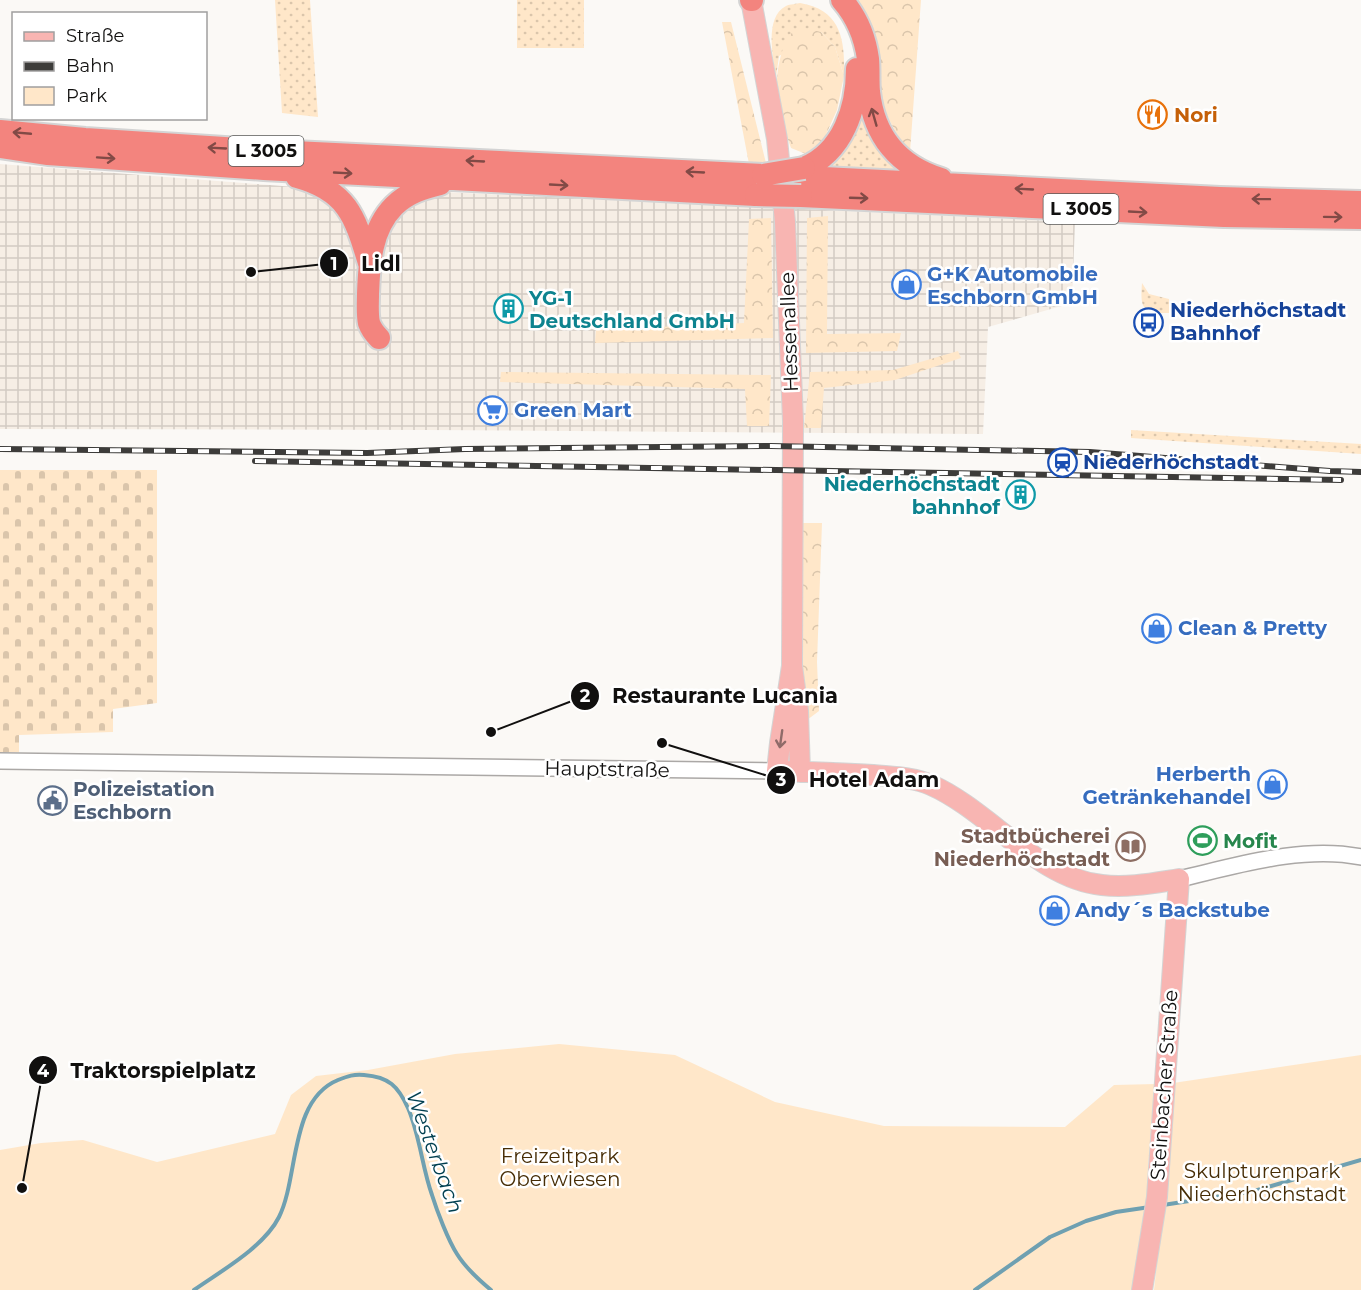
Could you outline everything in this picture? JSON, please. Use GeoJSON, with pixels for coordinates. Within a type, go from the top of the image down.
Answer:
{"type":"FeatureCollection","features":[{"type":"Feature","properties":{"kind":"highway"},"geometry":{"type":"LineString","coordinates":[[802,180],[838,140],[848,121],[855,93],[856,54],[848,25],[834,6],[825,0]]}},
{"type":"Feature","properties":{"kind":"highway"},"geometry":{"type":"LineString","coordinates":[[842,0],[856,20],[863,39],[868,59],[868,90],[871,107],[881,135],[901,158],[921,172],[965,186]]}},
{"type":"Feature","properties":{"kind":"highway","name":"L 3005"},"geometry":{"type":"LineString","coordinates":[[0,131],[85,139],[757,182]]}},
{"type":"Feature","properties":{"kind":"highway","name":"L 3005"},"geometry":{"type":"LineString","coordinates":[[0,147],[48,153],[264,169],[459,180],[757,182],[802,180],[1361,202]]}},
{"type":"Feature","properties":{"kind":"highway"},"geometry":{"type":"LineString","coordinates":[[264,169],[301,178],[322,187],[348,206],[358,228],[369,264]]}},
{"type":"Feature","properties":{"kind":"highway"},"geometry":{"type":"LineString","coordinates":[[379,338],[369,322],[369,264],[378,230],[394,206],[415,191],[459,180]]}},
{"type":"Feature","properties":{"kind":"highway","name":"L 3005"},"geometry":{"type":"LineString","coordinates":[[802,180],[1224,216],[1361,218]]}},
{"type":"Feature","properties":{"kind":"main road","name":"Hessenallee"},"geometry":{"type":"LineString","coordinates":[[751,0],[777,139],[785,222],[793,421],[792,666],[798,711],[800,772]]}},
{"type":"Feature","properties":{"kind":"main road","name":"Hessenallee"},"geometry":{"type":"LineString","coordinates":[[777,771],[792,666]]}},
{"type":"Feature","properties":{"kind":"main road","name":"Hauptstraße"},"geometry":{"type":"LineString","coordinates":[[777,771],[903,777],[929,784],[964,803],[1029,853],[1077,880],[1122,886],[1179,879]]}},
{"type":"Feature","properties":{"kind":"main road","name":"Steinbacher Straße"},"geometry":{"type":"LineString","coordinates":[[1142,1290],[1156,1207],[1179,879]]}},
{"type":"Feature","properties":{"kind":"street","name":"Hauptstraße"},"geometry":{"type":"LineString","coordinates":[[0,761],[777,771]]}},
{"type":"Feature","properties":{"kind":"street","name":"Hauptstraße"},"geometry":{"type":"LineString","coordinates":[[1179,879],[1236,865],[1306,854],[1330,853],[1361,857]]}},
{"type":"Feature","properties":{"kind":"shaded area"},"geometry":{"type":"Polygon","coordinates":[[[0,164],[295,187],[319,196],[341,214],[357,259],[383,257],[387,233],[404,210],[417,200],[444,192],[1075,222],[1072,303],[988,327],[983,434],[0,429],[0,164]]]}},
{"type":"Feature","properties":{"kind":"green space"},"geometry":{"type":"Polygon","coordinates":[[[275,0],[310,0],[318,117],[282,113],[275,0]]]}},
{"type":"Feature","properties":{"kind":"green space"},"geometry":{"type":"Polygon","coordinates":[[[517,0],[584,0],[584,48],[517,48],[517,0]]]}},
{"type":"Feature","properties":{"kind":"green space"},"geometry":{"type":"Polygon","coordinates":[[[852,0],[921,0],[910,152],[899,137],[881,100],[852,0]]]}},
{"type":"Feature","properties":{"kind":"green space"},"geometry":{"type":"Polygon","coordinates":[[[800,3],[825,12],[833,20],[842,39],[844,76],[835,47],[821,32],[779,56],[776,77],[772,28],[779,11],[786,6],[800,3]]]}},
{"type":"Feature","properties":{"kind":"green space"},"geometry":{"type":"Polygon","coordinates":[[[722,22],[731,22],[766,163],[749,164],[722,22]]]}},
{"type":"Feature","properties":{"kind":"green space"},"geometry":{"type":"Polygon","coordinates":[[[804,28],[821,32],[835,47],[844,76],[837,110],[824,139],[806,154],[791,148],[777,92],[779,65],[788,35],[804,28]]]}},
{"type":"Feature","properties":{"kind":"green space"},"geometry":{"type":"Polygon","coordinates":[[[859,108],[902,173],[814,172],[859,108]]]}},
{"type":"Feature","properties":{"kind":"green space"},"geometry":{"type":"Polygon","coordinates":[[[828,216],[827,334],[901,333],[897,351],[806,353],[807,218],[828,216]]]}},
{"type":"Feature","properties":{"kind":"green space"},"geometry":{"type":"Polygon","coordinates":[[[771,218],[773,338],[595,343],[596,330],[744,323],[749,219],[771,218]]]}},
{"type":"Feature","properties":{"kind":"green space"},"geometry":{"type":"Polygon","coordinates":[[[1142,283],[1149,294],[1169,299],[1169,313],[1148,311],[1145,308],[1142,283]]]}},
{"type":"Feature","properties":{"kind":"green space"},"geometry":{"type":"Polygon","coordinates":[[[958,351],[961,358],[895,380],[824,388],[821,428],[804,428],[810,372],[893,370],[958,351]]]}},
{"type":"Feature","properties":{"kind":"green space"},"geometry":{"type":"Polygon","coordinates":[[[501,372],[771,375],[769,426],[747,426],[745,389],[500,382],[501,372]]]}},
{"type":"Feature","properties":{"kind":"green space"},"geometry":{"type":"Polygon","coordinates":[[[1131,430],[1361,444],[1361,454],[1131,438],[1131,430]]]}},
{"type":"Feature","properties":{"kind":"green space"},"geometry":{"type":"Polygon","coordinates":[[[0,470],[157,470],[157,703],[113,709],[113,732],[19,735],[19,752],[0,752],[0,470]]]}},
{"type":"Feature","properties":{"kind":"green space"},"geometry":{"type":"Polygon","coordinates":[[[803,523],[822,523],[817,662],[819,711],[807,720],[801,665],[803,523]]]}},
{"type":"Feature","properties":{"kind":"green space","name":"Freizeitpark Oberwiesen"},"geometry":{"type":"Polygon","coordinates":[[[559,1044],[675,1055],[775,1102],[884,1126],[1065,1127],[1114,1085],[1156,1084],[1148,1166],[1146,1234],[1132,1290],[0,1290],[0,1150],[41,1143],[83,1140],[157,1162],[275,1134],[291,1095],[316,1076],[368,1070],[455,1054],[559,1044]]]}},
{"type":"Feature","properties":{"kind":"green space","name":"Skulpturenpark Niederhöchstadt"},"geometry":{"type":"Polygon","coordinates":[[[1361,1055],[1361,1290],[1154,1290],[1173,1083],[1361,1055]]]}},
{"type":"Feature","properties":{"kind":"waterway","name":"Westerbach"},"geometry":{"type":"LineString","coordinates":[[194,1290],[241,1258],[272,1228],[285,1200],[303,1122],[311,1104],[322,1090],[338,1080],[360,1075],[380,1078],[392,1084],[400,1094],[412,1119],[429,1184],[450,1241],[464,1264],[491,1290]]}},
{"type":"Feature","properties":{"kind":"waterway","name":"Westerbach"},"geometry":{"type":"LineString","coordinates":[[1163,1205],[1254,1191],[1361,1160]]}},
{"type":"Feature","properties":{"kind":"waterway","name":"Westerbach"},"geometry":{"type":"LineString","coordinates":[[975,1290],[1050,1237],[1086,1221],[1116,1212],[1150,1207]]}},
{"type":"Feature","properties":{"kind":"railway"},"geometry":{"type":"LineString","coordinates":[[0,449],[367,453],[465,449],[771,446],[1090,452],[1361,472]]}},
{"type":"Feature","properties":{"kind":"railway"},"geometry":{"type":"LineString","coordinates":[[255,461],[1341,480]]}},
{"type":"Feature","properties":{"kind":"place","name":"Nori"},"geometry":{"type":"Point","coordinates":[1153,115]}},
{"type":"Feature","properties":{"kind":"place","name":"Lidl"},"geometry":{"type":"Point","coordinates":[251,272]}},
{"type":"Feature","properties":{"kind":"place","name":"G+K Automobile Eschborn GmbH"},"geometry":{"type":"Point","coordinates":[906,285]}},
{"type":"Feature","properties":{"kind":"place","name":"YG-1 Deutschland GmbH"},"geometry":{"type":"Point","coordinates":[508,309]}},
{"type":"Feature","properties":{"kind":"place","name":"Niederhöchstadt Bahnhof"},"geometry":{"type":"Point","coordinates":[1149,322]}},
{"type":"Feature","properties":{"kind":"place","name":"Green Mart"},"geometry":{"type":"Point","coordinates":[493,410]}},
{"type":"Feature","properties":{"kind":"place","name":"Niederhöchstadt"},"geometry":{"type":"Point","coordinates":[1062,462]}},
{"type":"Feature","properties":{"kind":"place","name":"Niederhöchstadt bahnhof"},"geometry":{"type":"Point","coordinates":[1021,495]}},
{"type":"Feature","properties":{"kind":"place","name":"Clean & Pretty"},"geometry":{"type":"Point","coordinates":[1157,628]}},
{"type":"Feature","properties":{"kind":"place","name":"Restaurante Lucania"},"geometry":{"type":"Point","coordinates":[491,732]}},
{"type":"Feature","properties":{"kind":"place","name":"Hotel Adam"},"geometry":{"type":"Point","coordinates":[662,743]}},
{"type":"Feature","properties":{"kind":"place","name":"Herberth Getränkehandel"},"geometry":{"type":"Point","coordinates":[1272,785]}},
{"type":"Feature","properties":{"kind":"place","name":"Polizeistation Eschborn"},"geometry":{"type":"Point","coordinates":[52,800]}},
{"type":"Feature","properties":{"kind":"place","name":"Mofit"},"geometry":{"type":"Point","coordinates":[1202,841]}},
{"type":"Feature","properties":{"kind":"place","name":"Stadtbücherei Niederhöchstadt"},"geometry":{"type":"Point","coordinates":[1131,847]}},
{"type":"Feature","properties":{"kind":"place","name":"Andy´s Backstube"},"geometry":{"type":"Point","coordinates":[1054,910]}},
{"type":"Feature","properties":{"kind":"place","name":"Traktorspielplatz"},"geometry":{"type":"Point","coordinates":[22,1188]}}]}
